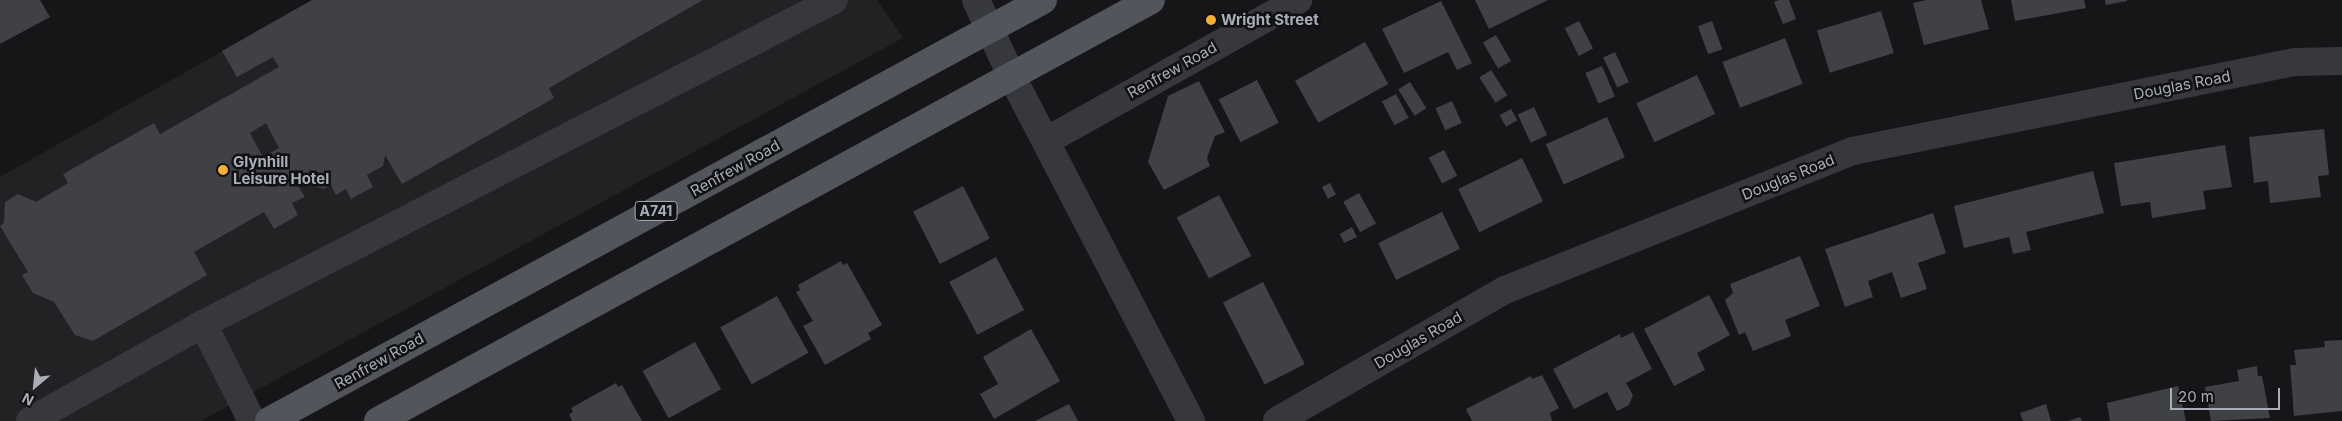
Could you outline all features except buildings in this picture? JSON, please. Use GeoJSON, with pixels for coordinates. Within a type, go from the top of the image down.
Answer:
{"type":"FeatureCollection","features":[{"type":"Feature","properties":{"kind":"main road","name":"Renfrew Road"},"geometry":{"type":"LineString","coordinates":[[269,421],[1043,0]]}},
{"type":"Feature","properties":{"kind":"main road"},"geometry":{"type":"LineString","coordinates":[[378,421],[1151,0]]}},
{"type":"Feature","properties":{"kind":"street"},"geometry":{"type":"LineString","coordinates":[[30,421],[203,324],[834,0]]}},
{"type":"Feature","properties":{"kind":"street"},"geometry":{"type":"LineString","coordinates":[[976,0],[1012,77],[1192,421]]}},
{"type":"Feature","properties":{"kind":"street","name":"Renfrew Road"},"geometry":{"type":"LineString","coordinates":[[1046,141],[1298,0]]}},
{"type":"Feature","properties":{"kind":"street","name":"Douglas Road"},"geometry":{"type":"LineString","coordinates":[[1278,421],[1505,290],[1853,151],[2295,62],[2342,61]]}},
{"type":"Feature","properties":{"kind":"street"},"geometry":{"type":"LineString","coordinates":[[203,324],[252,421]]}},
{"type":"Feature","properties":{"kind":"shaded area"},"geometry":{"type":"Polygon","coordinates":[[[313,0],[877,0],[903,38],[201,421],[0,421],[0,177],[313,0]]]}},
{"type":"Feature","properties":{"kind":"place","name":"Wright Street"},"geometry":{"type":"Point","coordinates":[1211,20]}},
{"type":"Feature","properties":{"kind":"place","name":"Glynhill Leisure Hotel"},"geometry":{"type":"Point","coordinates":[223,170]}}]}
